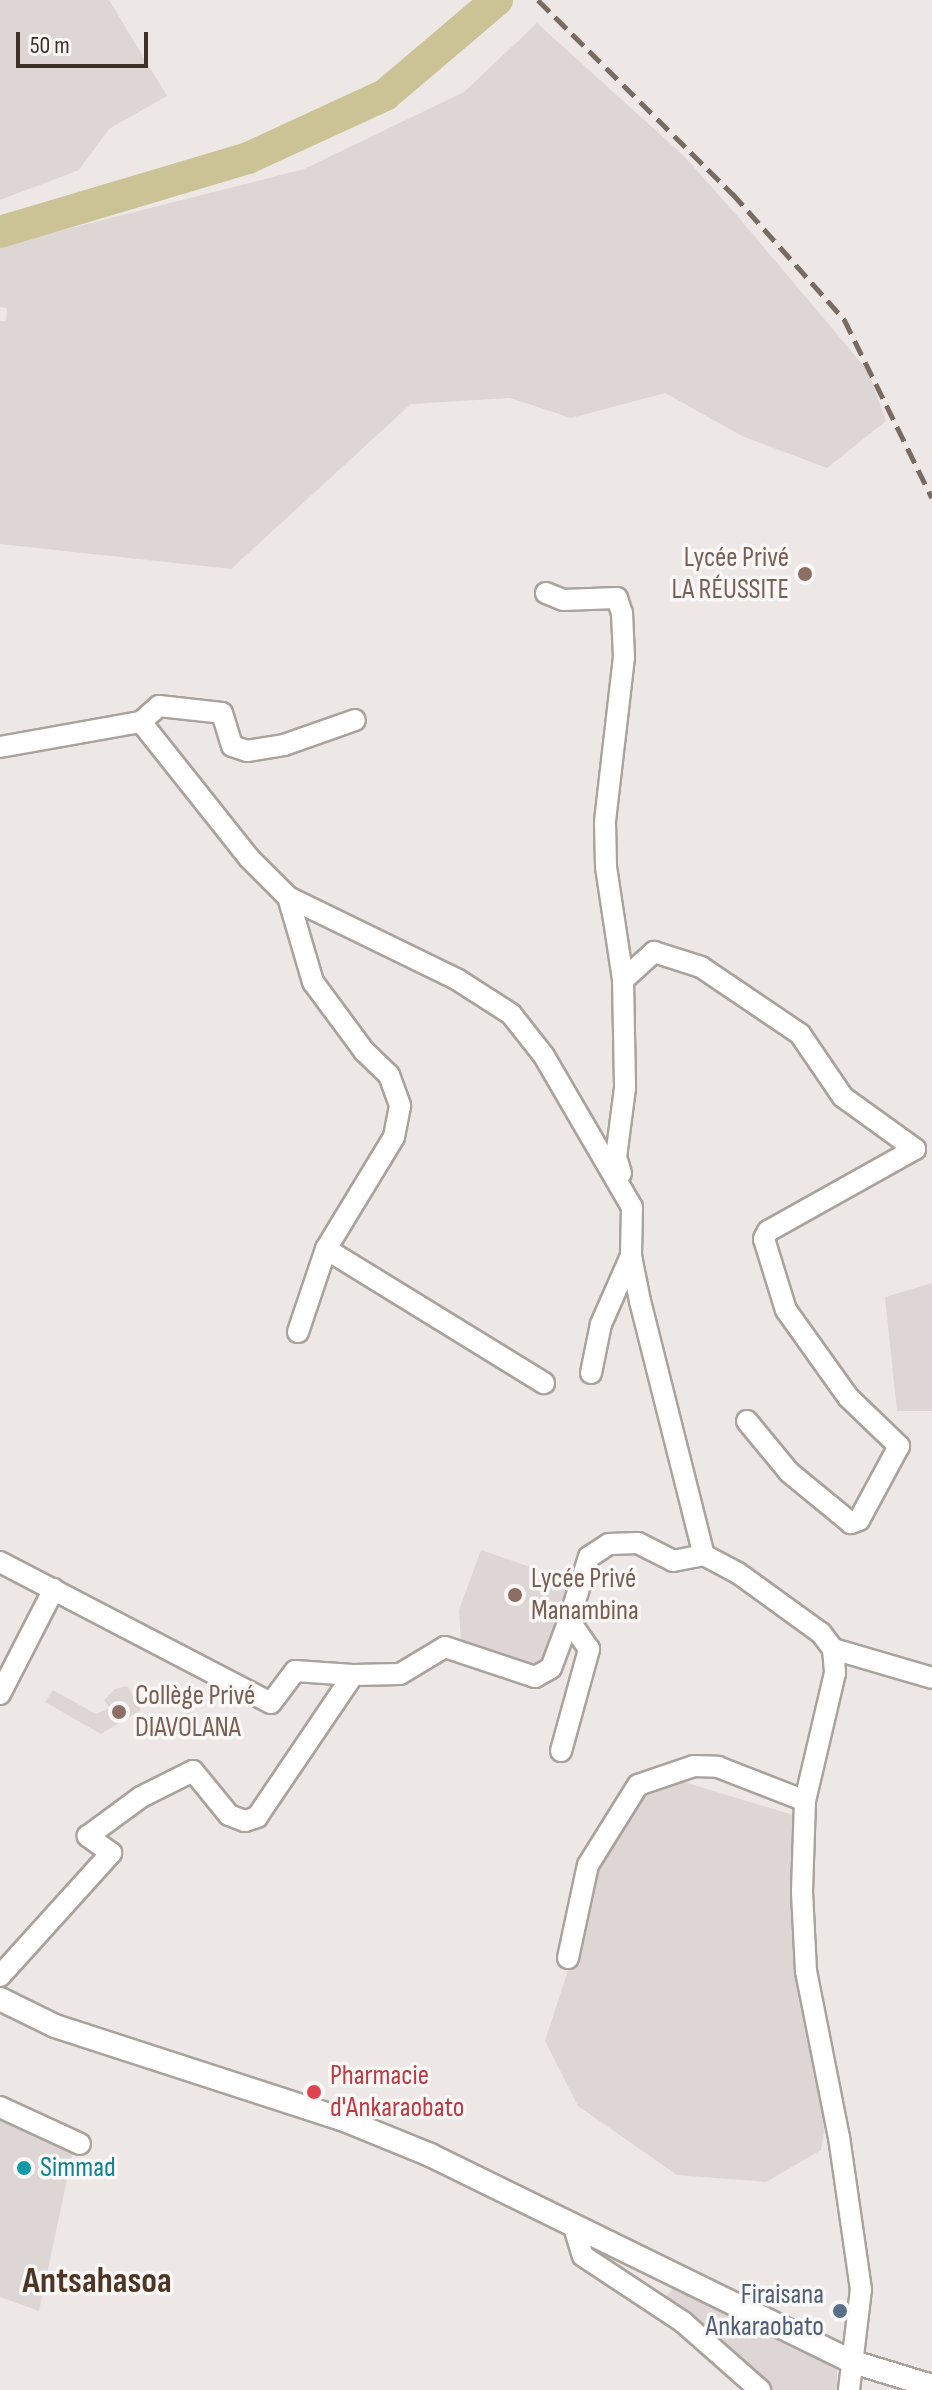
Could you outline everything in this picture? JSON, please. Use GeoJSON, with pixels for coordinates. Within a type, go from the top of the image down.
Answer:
{"type":"FeatureCollection","features":[{"type":"Feature","properties":{"kind":"street"},"geometry":{"type":"LineString","coordinates":[[546,593],[563,600],[617,598],[622,613],[624,657],[605,822],[623,980],[625,1088],[616,1157],[632,1207],[631,1256],[704,1555]]}},
{"type":"Feature","properties":{"kind":"street"},"geometry":{"type":"LineString","coordinates":[[0,747],[141,722],[159,706],[222,713],[232,746],[247,751],[284,745],[355,720]]}},
{"type":"Feature","properties":{"kind":"street"},"geometry":{"type":"LineString","coordinates":[[141,722],[249,858],[288,897],[458,980],[511,1014],[552,1069],[632,1207]]}},
{"type":"Feature","properties":{"kind":"street"},"geometry":{"type":"LineString","coordinates":[[288,897],[313,982],[364,1051],[389,1075],[400,1106],[394,1137],[326,1249],[298,1332]]}},
{"type":"Feature","properties":{"kind":"street"},"geometry":{"type":"LineString","coordinates":[[623,980],[654,952],[701,967],[800,1034],[843,1097],[915,1149],[768,1231],[764,1239],[786,1310],[848,1397],[899,1446],[859,1520],[851,1523],[789,1472],[747,1421]]}},
{"type":"Feature","properties":{"kind":"street"},"geometry":{"type":"LineString","coordinates":[[326,1249],[544,1383]]}},
{"type":"Feature","properties":{"kind":"street"},"geometry":{"type":"LineString","coordinates":[[591,1373],[601,1324],[631,1256]]}},
{"type":"Feature","properties":{"kind":"street"},"geometry":{"type":"LineString","coordinates":[[0,1562],[271,1703],[295,1671],[400,1674],[445,1647],[535,1677],[551,1668],[589,1557],[609,1544],[638,1543],[673,1561],[704,1555],[774,1599],[833,1649],[932,1678]]}},
{"type":"Feature","properties":{"kind":"street"},"geometry":{"type":"LineString","coordinates":[[0,1694],[54,1589]]}},
{"type":"Feature","properties":{"kind":"street"},"geometry":{"type":"LineString","coordinates":[[561,1751],[589,1649],[569,1620]]}},
{"type":"Feature","properties":{"kind":"street"},"geometry":{"type":"LineString","coordinates":[[833,1649],[835,1673],[805,1801],[806,1971],[861,2289],[850,2361],[849,2390]]}},
{"type":"Feature","properties":{"kind":"street"},"geometry":{"type":"LineString","coordinates":[[0,1976],[111,1853],[88,1836],[141,1797],[193,1771],[229,1815],[245,1821],[257,1817],[353,1675]]}},
{"type":"Feature","properties":{"kind":"street"},"geometry":{"type":"LineString","coordinates":[[568,1958],[588,1865],[638,1785],[694,1766],[718,1767],[805,1801]]}},
{"type":"Feature","properties":{"kind":"street"},"geometry":{"type":"LineString","coordinates":[[0,1999],[55,2026],[342,2119],[430,2155],[850,2361],[932,2386]]}},
{"type":"Feature","properties":{"kind":"street"},"geometry":{"type":"LineString","coordinates":[[0,2107],[80,2144]]}},
{"type":"Feature","properties":{"kind":"street"},"geometry":{"type":"LineString","coordinates":[[574,2227],[583,2256],[683,2322],[760,2390]]}},
{"type":"Feature","properties":{"kind":"shaded area"},"geometry":{"type":"Polygon","coordinates":[[[0,0],[109,0],[167,96],[109,129],[79,170],[0,200],[0,0]]]}},
{"type":"Feature","properties":{"kind":"shaded area"},"geometry":{"type":"Polygon","coordinates":[[[537,23],[684,156],[740,219],[868,371],[886,421],[827,468],[742,436],[665,393],[571,418],[510,398],[411,404],[231,569],[0,544],[0,321],[6,321],[7,308],[0,307],[0,246],[304,169],[464,92],[537,23]]]}},
{"type":"Feature","properties":{"kind":"shaded area"},"geometry":{"type":"Polygon","coordinates":[[[932,1283],[932,1411],[897,1411],[885,1297],[932,1283]]]}},
{"type":"Feature","properties":{"kind":"shaded area","name":"Lycée Privé Manambina"},"geometry":{"type":"Polygon","coordinates":[[[481,1550],[568,1580],[561,1622],[544,1665],[536,1670],[461,1643],[459,1610],[481,1550]]]}},
{"type":"Feature","properties":{"kind":"shaded area","name":"Collège Privé DIAVOLANA"},"geometry":{"type":"Polygon","coordinates":[[[127,1686],[141,1710],[101,1734],[45,1702],[53,1690],[96,1714],[110,1708],[104,1700],[115,1689],[127,1686]]]}},
{"type":"Feature","properties":{"kind":"shaded area"},"geometry":{"type":"Polygon","coordinates":[[[681,1781],[793,1815],[799,1917],[795,1965],[819,2070],[824,2132],[821,2150],[766,2182],[677,2175],[578,2106],[545,2041],[570,1964],[589,1870],[636,1790],[681,1781]]]}},
{"type":"Feature","properties":{"kind":"shaded area"},"geometry":{"type":"Polygon","coordinates":[[[0,2115],[74,2147],[39,2311],[0,2297],[0,2115]]]}},
{"type":"Feature","properties":{"kind":"shaded area"},"geometry":{"type":"Polygon","coordinates":[[[676,2285],[837,2366],[837,2390],[761,2390],[662,2301],[676,2285]]]}},
{"type":"Feature","properties":{"kind":"waterway"},"geometry":{"type":"LineString","coordinates":[[0,232],[248,158],[385,95],[497,0]]}},
{"type":"Feature","properties":{"kind":"railway"},"geometry":{"type":"LineString","coordinates":[[538,0],[732,193],[844,319],[932,498]]}},
{"type":"Feature","properties":{"kind":"place","name":"Lycée Privé LA RÉUSSITE"},"geometry":{"type":"Point","coordinates":[805,574]}},
{"type":"Feature","properties":{"kind":"place","name":"Lycée Privé Manambina"},"geometry":{"type":"Point","coordinates":[515,1595]}},
{"type":"Feature","properties":{"kind":"place","name":"Collège Privé DIAVOLANA"},"geometry":{"type":"Point","coordinates":[119,1712]}},
{"type":"Feature","properties":{"kind":"place","name":"Pharmacie d'Ankaraobato"},"geometry":{"type":"Point","coordinates":[314,2092]}},
{"type":"Feature","properties":{"kind":"place","name":"Simmad"},"geometry":{"type":"Point","coordinates":[24,2168]}},
{"type":"Feature","properties":{"kind":"place","name":"Firaisana Ankaraobato"},"geometry":{"type":"Point","coordinates":[840,2311]}},
{"type":"Feature","properties":{"kind":"district","name":"Antsahasoa"},"geometry":{"type":"Point","coordinates":[97,2282]}}]}
